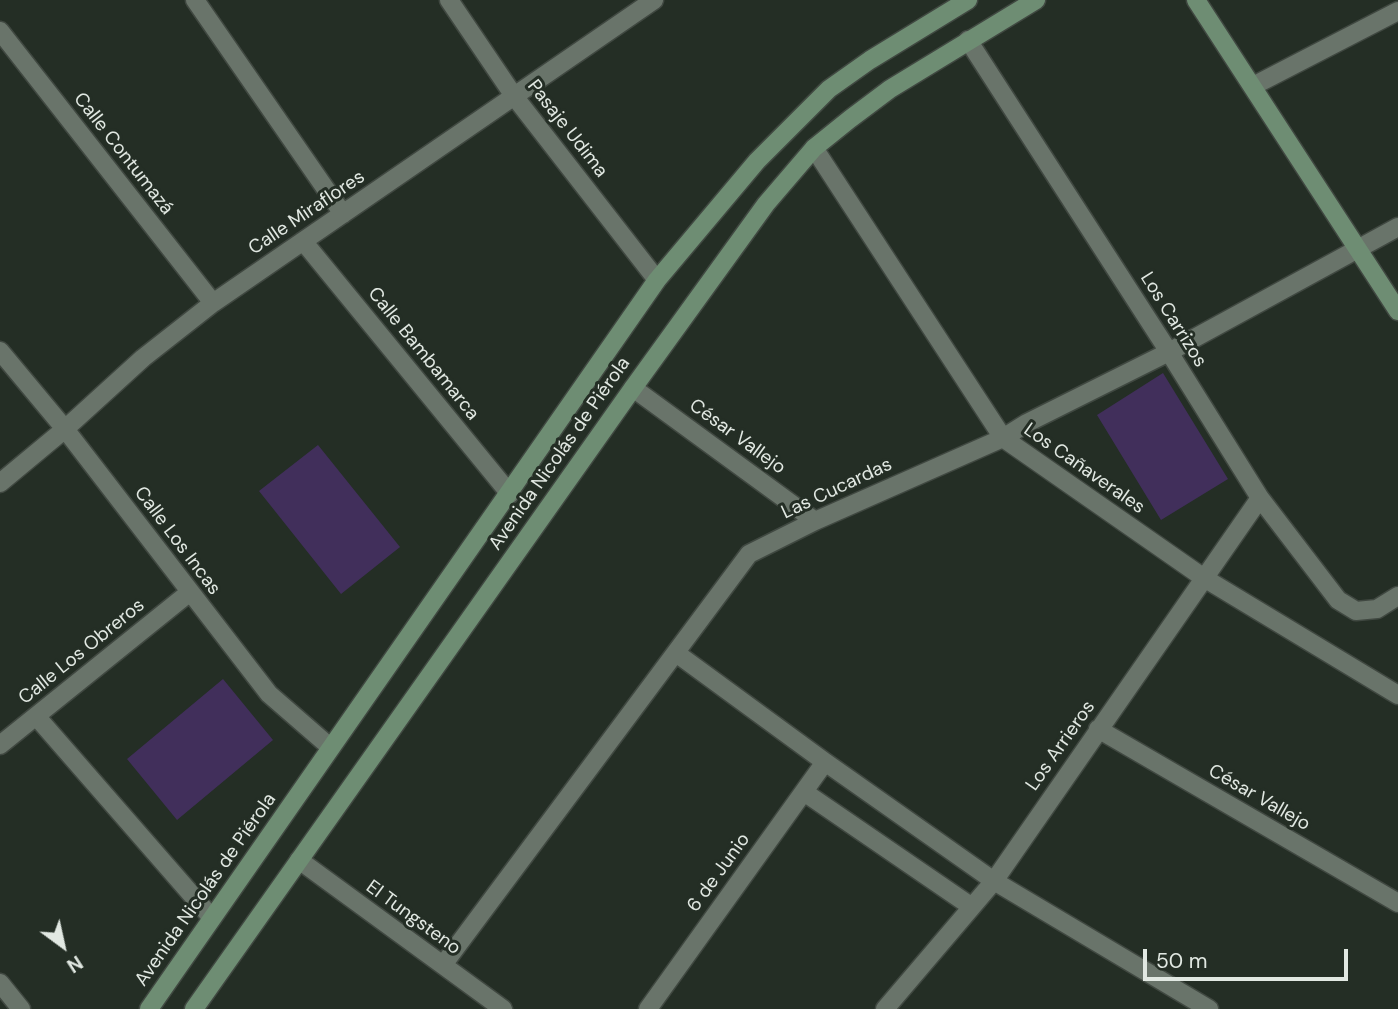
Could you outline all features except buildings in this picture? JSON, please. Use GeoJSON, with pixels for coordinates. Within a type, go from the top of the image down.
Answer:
{"type":"FeatureCollection","features":[{"type":"Feature","properties":{"kind":"street"},"geometry":{"type":"LineString","coordinates":[[195,0],[343,214]]}},
{"type":"Feature","properties":{"kind":"street","name":"Pasaje Udima"},"geometry":{"type":"LineString","coordinates":[[449,0],[514,96],[657,280]]}},
{"type":"Feature","properties":{"kind":"street","name":"Calle Miraflores"},"geometry":{"type":"LineString","coordinates":[[0,482],[65,429],[143,358],[213,303],[654,0]]}},
{"type":"Feature","properties":{"kind":"street","name":"Avenida Nicolás de Piérola"},"geometry":{"type":"LineString","coordinates":[[149,1009],[657,280],[757,161],[828,89],[968,0]]}},
{"type":"Feature","properties":{"kind":"street","name":"Avenida Nicolás de Piérola"},"geometry":{"type":"LineString","coordinates":[[196,1008],[633,387],[766,204],[814,148],[890,89],[1036,0]]}},
{"type":"Feature","properties":{"kind":"street"},"geometry":{"type":"LineString","coordinates":[[1196,0],[1398,311]]}},
{"type":"Feature","properties":{"kind":"street"},"geometry":{"type":"LineString","coordinates":[[1253,86],[1398,11]]}},
{"type":"Feature","properties":{"kind":"street","name":"Calle Contumazá"},"geometry":{"type":"LineString","coordinates":[[0,31],[213,303]]}},
{"type":"Feature","properties":{"kind":"street","name":"Los Carrizos"},"geometry":{"type":"LineString","coordinates":[[968,40],[1260,498],[1338,600],[1356,611],[1377,609],[1398,596]]}},
{"type":"Feature","properties":{"kind":"street","name":"Los Cañaverales"},"geometry":{"type":"LineString","coordinates":[[814,148],[1003,438],[1204,578],[1398,695]]}},
{"type":"Feature","properties":{"kind":"street","name":"Las Cucardas"},"geometry":{"type":"LineString","coordinates":[[443,965],[749,554],[815,520],[1003,438],[1027,423],[1169,352],[1398,227]]}},
{"type":"Feature","properties":{"kind":"street","name":"Calle Bambamarca"},"geometry":{"type":"LineString","coordinates":[[303,241],[510,494]]}},
{"type":"Feature","properties":{"kind":"street","name":"Calle Los Incas"},"geometry":{"type":"LineString","coordinates":[[0,351],[65,429],[269,694],[330,747]]}},
{"type":"Feature","properties":{"kind":"street","name":"César Vallejo"},"geometry":{"type":"LineString","coordinates":[[633,387],[815,520]]}},
{"type":"Feature","properties":{"kind":"street","name":"Los Arrieros"},"geometry":{"type":"LineString","coordinates":[[885,1009],[994,881],[1260,498]]}},
{"type":"Feature","properties":{"kind":"street","name":"Calle Los Obreros"},"geometry":{"type":"LineString","coordinates":[[0,745],[190,592]]}},
{"type":"Feature","properties":{"kind":"street"},"geometry":{"type":"LineString","coordinates":[[676,653],[994,881],[1209,1009]]}},
{"type":"Feature","properties":{"kind":"street"},"geometry":{"type":"LineString","coordinates":[[37,716],[212,918]]}},
{"type":"Feature","properties":{"kind":"street","name":"César Vallejo"},"geometry":{"type":"LineString","coordinates":[[1098,729],[1398,903]]}},
{"type":"Feature","properties":{"kind":"street","name":"6 de Junio"},"geometry":{"type":"LineString","coordinates":[[648,1009],[825,762]]}},
{"type":"Feature","properties":{"kind":"street"},"geometry":{"type":"LineString","coordinates":[[804,792],[972,907]]}},
{"type":"Feature","properties":{"kind":"street","name":"El Tungsteno"},"geometry":{"type":"LineString","coordinates":[[299,860],[503,1009]]}},
{"type":"Feature","properties":{"kind":"street"},"geometry":{"type":"LineString","coordinates":[[0,983],[21,1009]]}},
{"type":"Feature","properties":{"kind":"shaded area"},"geometry":{"type":"Polygon","coordinates":[[[1163,373],[1228,479],[1161,520],[1097,415],[1163,373]]]}},
{"type":"Feature","properties":{"kind":"shaded area"},"geometry":{"type":"Polygon","coordinates":[[[318,445],[400,547],[341,594],[259,491],[318,445]]]}},
{"type":"Feature","properties":{"kind":"shaded area"},"geometry":{"type":"Polygon","coordinates":[[[223,679],[273,740],[177,820],[127,759],[223,679]]]}}]}
